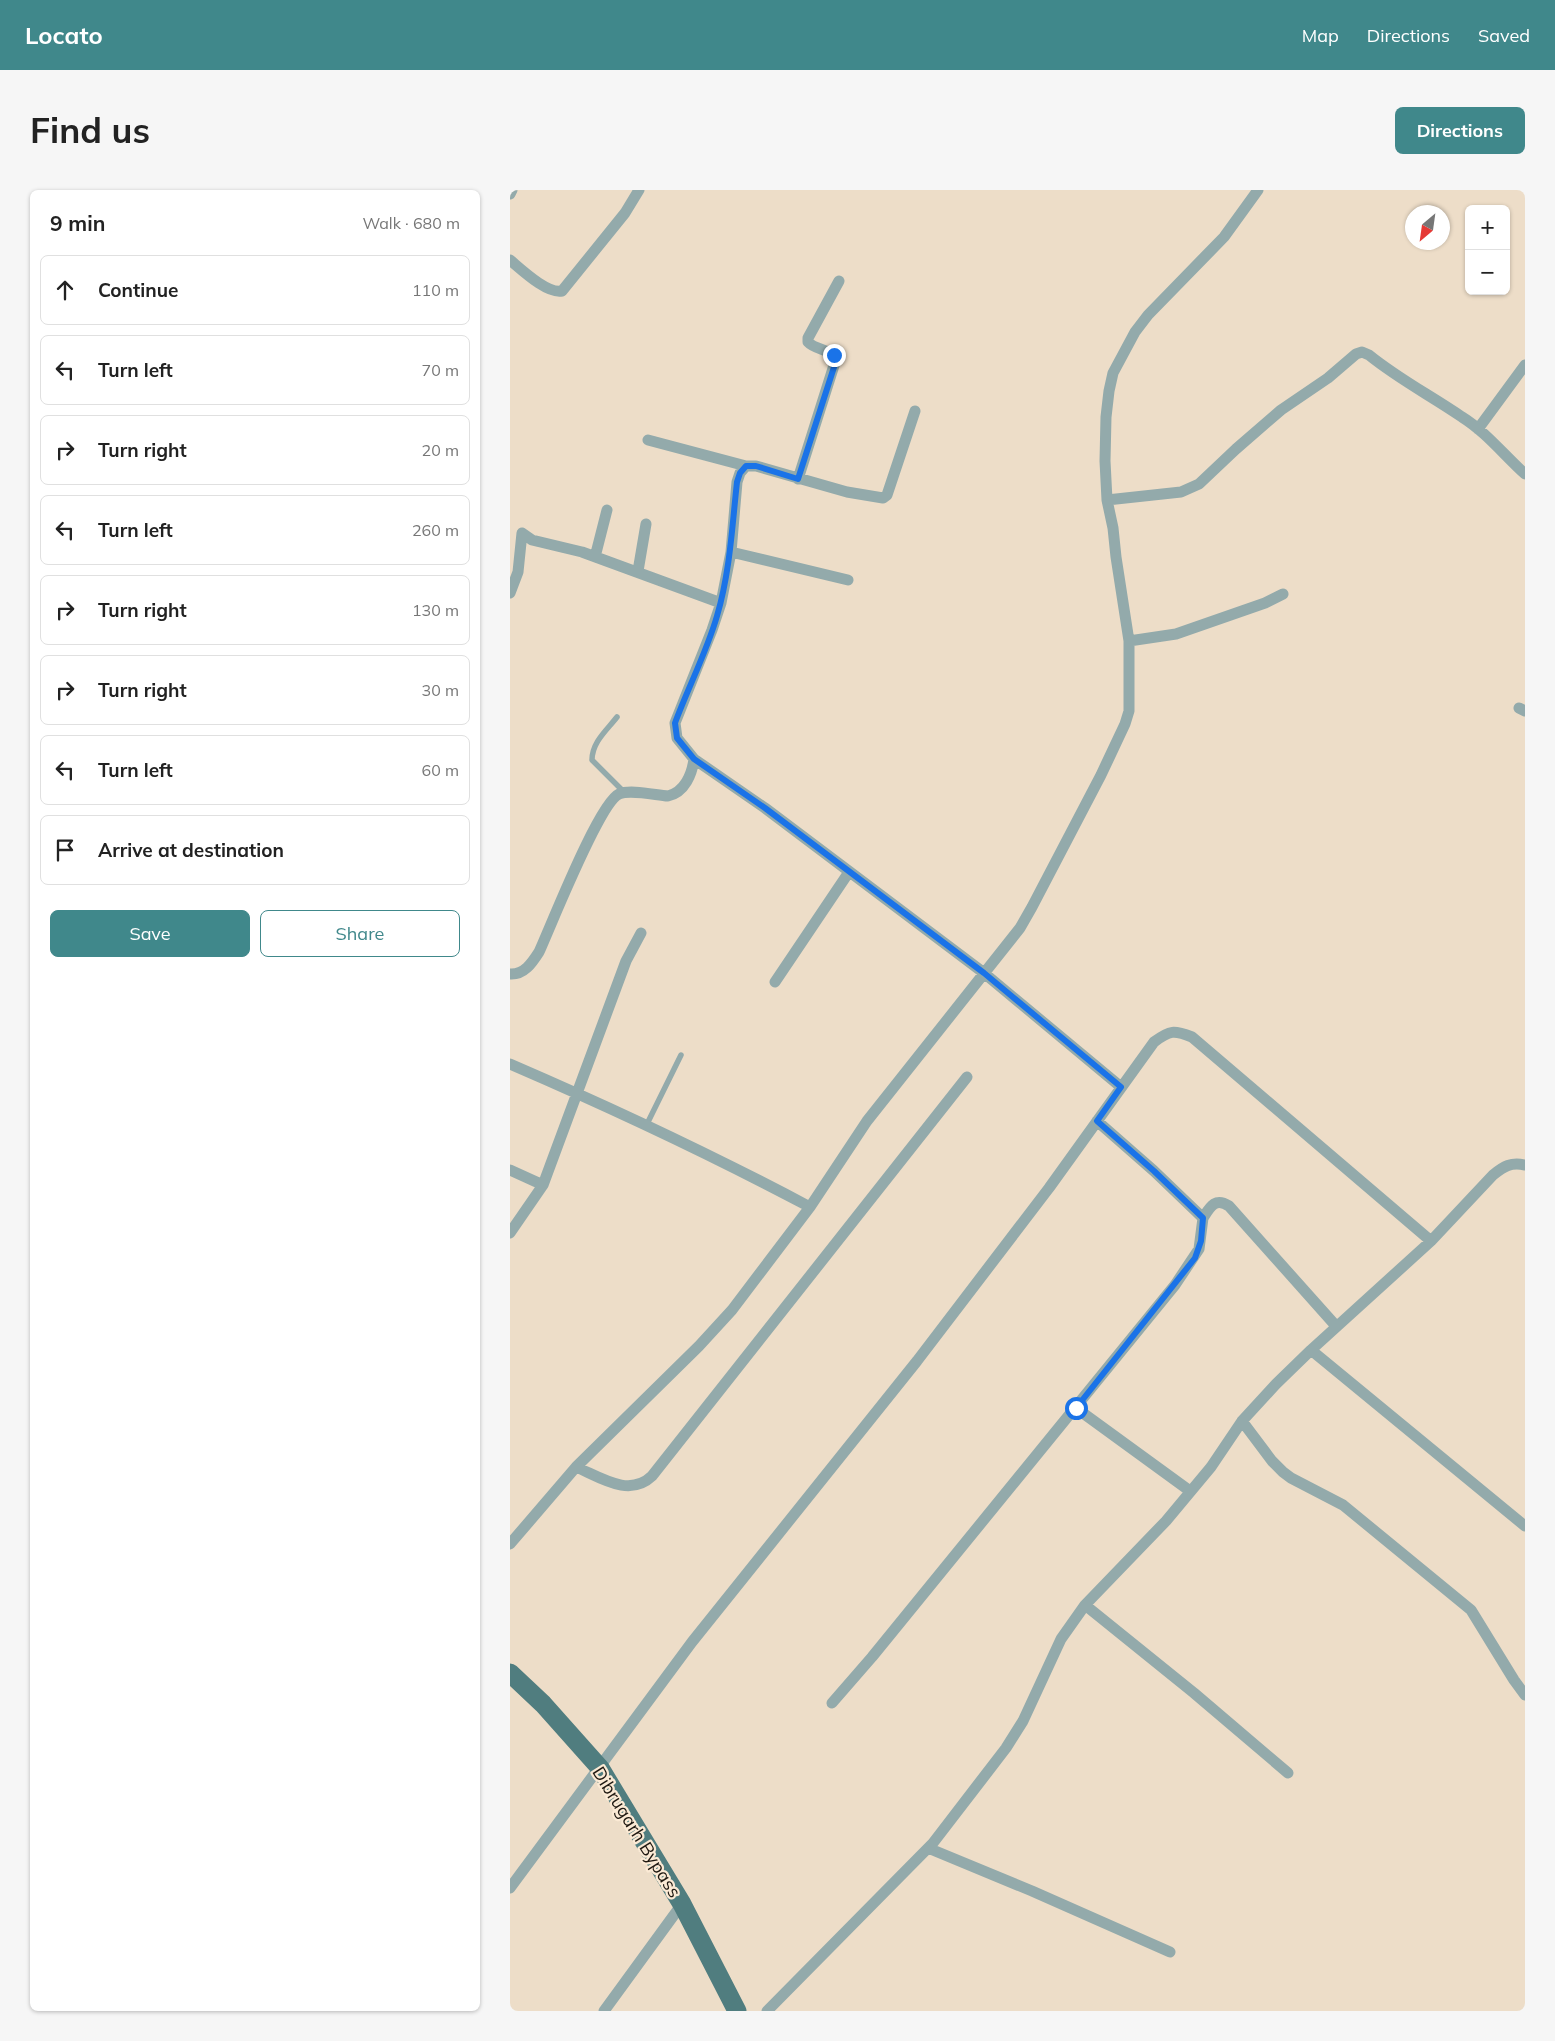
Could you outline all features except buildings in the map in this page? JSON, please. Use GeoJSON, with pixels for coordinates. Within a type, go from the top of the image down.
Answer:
{"type":"FeatureCollection","features":[{"type":"Feature","properties":{"kind":"main road","name":"Dibrugarh Bypass"},"geometry":{"type":"LineString","coordinates":[[510,1673],[543,1704],[600,1768],[682,1904],[736,2011]]}},
{"type":"Feature","properties":{"kind":"street"},"geometry":{"type":"LineString","coordinates":[[510,194],[512,190]]}},
{"type":"Feature","properties":{"kind":"street"},"geometry":{"type":"LineString","coordinates":[[510,260],[552,291],[562,291],[624,213],[639,190]]}},
{"type":"Feature","properties":{"kind":"street"},"geometry":{"type":"LineString","coordinates":[[510,1544],[576,1468],[714,1331],[810,1207],[867,1121],[1020,928],[1028,914],[1083,810],[1125,724],[1130,699],[1129,641],[1113,528],[1107,500],[1106,417],[1113,373],[1135,332],[1148,315],[1224,236],[1258,190]]}},
{"type":"Feature","properties":{"kind":"street"},"geometry":{"type":"LineString","coordinates":[[798,479],[836,359],[831,353],[810,345],[808,338],[839,281]]}},
{"type":"Feature","properties":{"kind":"street"},"geometry":{"type":"LineString","coordinates":[[1107,500],[1181,492],[1199,484],[1281,410],[1328,378],[1356,354],[1362,352],[1369,355],[1406,383],[1463,417],[1525,474]]}},
{"type":"Feature","properties":{"kind":"street"},"geometry":{"type":"LineString","coordinates":[[1478,429],[1525,365]]}},
{"type":"Feature","properties":{"kind":"street"},"geometry":{"type":"LineString","coordinates":[[648,440],[746,466],[756,466],[856,494],[885,497],[916,411]]}},
{"type":"Feature","properties":{"kind":"street"},"geometry":{"type":"LineString","coordinates":[[746,466],[740,473],[737,482],[730,552],[721,603],[675,723],[677,738],[694,759],[765,808],[984,973],[1121,1087]]}},
{"type":"Feature","properties":{"kind":"street"},"geometry":{"type":"LineString","coordinates":[[595,556],[607,510]]}},
{"type":"Feature","properties":{"kind":"street"},"geometry":{"type":"LineString","coordinates":[[638,571],[646,524]]}},
{"type":"Feature","properties":{"kind":"street"},"geometry":{"type":"LineString","coordinates":[[510,530],[522,533],[532,540],[595,556],[721,603]]}},
{"type":"Feature","properties":{"kind":"street"},"geometry":{"type":"LineString","coordinates":[[510,593],[518,572],[522,533]]}},
{"type":"Feature","properties":{"kind":"street"},"geometry":{"type":"LineString","coordinates":[[730,552],[848,580]]}},
{"type":"Feature","properties":{"kind":"street"},"geometry":{"type":"LineString","coordinates":[[1129,641],[1176,634],[1265,603],[1283,594]]}},
{"type":"Feature","properties":{"kind":"street"},"geometry":{"type":"LineString","coordinates":[[510,974],[525,970],[539,952],[597,822],[613,798],[625,793],[668,796],[675,794],[687,782],[694,759]]}},
{"type":"Feature","properties":{"kind":"street"},"geometry":{"type":"LineString","coordinates":[[774,982],[849,872]]}},
{"type":"Feature","properties":{"kind":"street"},"geometry":{"type":"LineString","coordinates":[[510,1233],[542,1185],[626,961],[641,933]]}},
{"type":"Feature","properties":{"kind":"street"},"geometry":{"type":"LineString","coordinates":[[510,1888],[692,1642],[917,1361],[1049,1188],[1154,1042],[1166,1033],[1177,1032],[1192,1038],[1431,1242]]}},
{"type":"Feature","properties":{"kind":"street"},"geometry":{"type":"LineString","coordinates":[[510,1064],[577,1093],[724,1162],[810,1207]]}},
{"type":"Feature","properties":{"kind":"street"},"geometry":{"type":"LineString","coordinates":[[576,1468],[622,1487],[644,1484],[967,1077]]}},
{"type":"Feature","properties":{"kind":"street"},"geometry":{"type":"LineString","coordinates":[[1097,1121],[1154,1171],[1203,1218]]}},
{"type":"Feature","properties":{"kind":"street"},"geometry":{"type":"LineString","coordinates":[[768,2011],[928,1848],[1006,1748],[1023,1722],[1061,1640],[1085,1605],[1166,1522],[1211,1466],[1242,1421],[1276,1384],[1336,1326],[1431,1242],[1494,1175],[1514,1163],[1525,1165]]}},
{"type":"Feature","properties":{"kind":"street"},"geometry":{"type":"LineString","coordinates":[[510,1170],[542,1185]]}},
{"type":"Feature","properties":{"kind":"street"},"geometry":{"type":"LineString","coordinates":[[832,1703],[872,1657],[1076,1408],[1195,1258],[1201,1241],[1203,1218],[1215,1202],[1219,1201],[1229,1206],[1336,1326]]}},
{"type":"Feature","properties":{"kind":"street"},"geometry":{"type":"LineString","coordinates":[[1311,1350],[1525,1526]]}},
{"type":"Feature","properties":{"kind":"street"},"geometry":{"type":"LineString","coordinates":[[1076,1408],[1190,1491]]}},
{"type":"Feature","properties":{"kind":"street"},"geometry":{"type":"LineString","coordinates":[[1242,1421],[1272,1461],[1283,1472],[1344,1505],[1463,1603],[1482,1625],[1514,1680],[1525,1695]]}},
{"type":"Feature","properties":{"kind":"street"},"geometry":{"type":"LineString","coordinates":[[1085,1605],[1194,1693],[1288,1773]]}},
{"type":"Feature","properties":{"kind":"street"},"geometry":{"type":"LineString","coordinates":[[928,1848],[1032,1891],[1170,1952]]}},
{"type":"Feature","properties":{"kind":"street"},"geometry":{"type":"LineString","coordinates":[[604,2011],[682,1904]]}},
{"type":"Feature","properties":{"kind":"lane"},"geometry":{"type":"LineString","coordinates":[[617,718],[596,744],[592,752],[592,760],[625,793]]}},
{"type":"Feature","properties":{"kind":"lane"},"geometry":{"type":"LineString","coordinates":[[646,1126],[681,1055]]}},
{"type":"Feature","properties":{"kind":"route"},"geometry":{"type":"LineString","coordinates":[[834,355],[836,359],[835,364],[798,479],[756,466],[746,466],[740,473],[737,482],[730,552],[721,603],[675,723],[675,731],[680,744],[694,759],[765,808],[984,973],[1121,1087],[1097,1121],[1154,1171],[1203,1218],[1201,1241],[1195,1258],[1093,1384],[1076,1408]]}}]}
